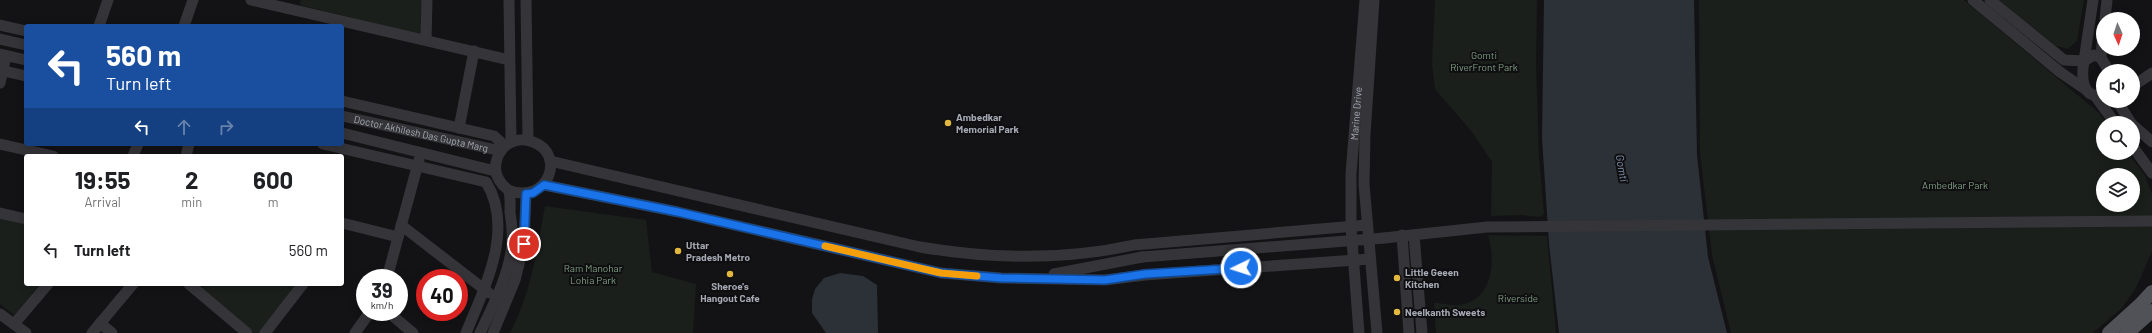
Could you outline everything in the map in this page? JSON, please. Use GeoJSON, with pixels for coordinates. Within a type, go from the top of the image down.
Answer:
{"type":"FeatureCollection","features":[{"type":"Feature","properties":{"kind":"main road"},"geometry":{"type":"LineString","coordinates":[[2109,333],[2142,304],[2152,292]]}},
{"type":"Feature","properties":{"kind":"main road"},"geometry":{"type":"LineString","coordinates":[[2127,333],[2152,310]]}},
{"type":"Feature","properties":{"kind":"street"},"geometry":{"type":"LineString","coordinates":[[101,24],[108,0]]}},
{"type":"Feature","properties":{"kind":"street"},"geometry":{"type":"LineString","coordinates":[[185,24],[193,0]]}},
{"type":"Feature","properties":{"kind":"street"},"geometry":{"type":"LineString","coordinates":[[251,0],[273,2],[510,60]]}},
{"type":"Feature","properties":{"kind":"street"},"geometry":{"type":"LineString","coordinates":[[273,2],[283,0]]}},
{"type":"Feature","properties":{"kind":"street"},"geometry":{"type":"LineString","coordinates":[[426,40],[427,0]]}},
{"type":"Feature","properties":{"kind":"street"},"geometry":{"type":"LineString","coordinates":[[506,146],[528,140],[542,147],[550,161],[550,174],[544,185],[533,193],[517,194],[508,190],[498,178],[495,171],[496,161],[506,146],[510,60],[509,0]]}},
{"type":"Feature","properties":{"kind":"street"},"geometry":{"type":"LineString","coordinates":[[526,0],[528,140]]}},
{"type":"Feature","properties":{"kind":"street","name":"Marine Drive"},"geometry":{"type":"LineString","coordinates":[[1359,333],[1351,227],[1351,174],[1365,0]]}},
{"type":"Feature","properties":{"kind":"street","name":"Marine Drive"},"geometry":{"type":"LineString","coordinates":[[1374,0],[1364,135],[1364,184],[1377,333]]}},
{"type":"Feature","properties":{"kind":"street"},"geometry":{"type":"LineString","coordinates":[[1973,0],[2029,40],[2064,60],[2084,61],[2094,55],[2101,58],[2105,64]]}},
{"type":"Feature","properties":{"kind":"street"},"geometry":{"type":"LineString","coordinates":[[1990,0],[2060,72],[2085,89],[2089,94],[2096,95]]}},
{"type":"Feature","properties":{"kind":"street"},"geometry":{"type":"LineString","coordinates":[[2085,89],[2082,79],[2093,0]]}},
{"type":"Feature","properties":{"kind":"street"},"geometry":{"type":"LineString","coordinates":[[2105,12],[2107,0]]}},
{"type":"Feature","properties":{"kind":"street"},"geometry":{"type":"LineString","coordinates":[[0,25],[24,30]]}},
{"type":"Feature","properties":{"kind":"street"},"geometry":{"type":"LineString","coordinates":[[0,39],[24,45]]}},
{"type":"Feature","properties":{"kind":"street"},"geometry":{"type":"LineString","coordinates":[[459,128],[474,51]]}},
{"type":"Feature","properties":{"kind":"street"},"geometry":{"type":"LineString","coordinates":[[0,82],[3,55],[24,60]]}},
{"type":"Feature","properties":{"kind":"street"},"geometry":{"type":"LineString","coordinates":[[1,70],[24,76]]}},
{"type":"Feature","properties":{"kind":"street"},"geometry":{"type":"LineString","coordinates":[[2140,82],[2152,74]]}},
{"type":"Feature","properties":{"kind":"street"},"geometry":{"type":"LineString","coordinates":[[344,101],[494,136],[506,146]]}},
{"type":"Feature","properties":{"kind":"street","name":"Doctor Akhilesh Das Gupta Marg"},"geometry":{"type":"LineString","coordinates":[[344,116],[506,146]]}},
{"type":"Feature","properties":{"kind":"street"},"geometry":{"type":"LineString","coordinates":[[2140,131],[2152,142]]}},
{"type":"Feature","properties":{"kind":"street","name":"Doctor Akhilesh Das Gupta Marg"},"geometry":{"type":"LineString","coordinates":[[344,133],[495,171]]}},
{"type":"Feature","properties":{"kind":"street"},"geometry":{"type":"LineString","coordinates":[[0,144],[45,154]]}},
{"type":"Feature","properties":{"kind":"street"},"geometry":{"type":"LineString","coordinates":[[332,146],[486,182],[494,195],[499,225],[496,254],[466,333]]}},
{"type":"Feature","properties":{"kind":"street"},"geometry":{"type":"LineString","coordinates":[[389,269],[421,152]]}},
{"type":"Feature","properties":{"kind":"street"},"geometry":{"type":"LineString","coordinates":[[2140,157],[2152,173]]}},
{"type":"Feature","properties":{"kind":"street"},"geometry":{"type":"LineString","coordinates":[[550,161],[927,248],[955,253],[996,256],[1103,251],[1134,244],[1367,225]]}},
{"type":"Feature","properties":{"kind":"street"},"geometry":{"type":"LineString","coordinates":[[544,185],[678,212],[941,273],[1022,279],[1105,280],[1152,274],[1370,259]]}},
{"type":"Feature","properties":{"kind":"street"},"geometry":{"type":"LineString","coordinates":[[480,333],[505,274],[512,240],[508,190]]}},
{"type":"Feature","properties":{"kind":"street"},"geometry":{"type":"LineString","coordinates":[[493,333],[517,272],[524,244],[526,194]]}},
{"type":"Feature","properties":{"kind":"street"},"geometry":{"type":"LineString","coordinates":[[0,213],[24,219]]}},
{"type":"Feature","properties":{"kind":"street"},"geometry":{"type":"LineString","coordinates":[[1022,279],[1142,257],[1384,238],[1487,227],[2152,221]]}},
{"type":"Feature","properties":{"kind":"street"},"geometry":{"type":"LineString","coordinates":[[344,224],[398,237]]}},
{"type":"Feature","properties":{"kind":"street"},"geometry":{"type":"LineString","coordinates":[[401,225],[496,298]]}},
{"type":"Feature","properties":{"kind":"street"},"geometry":{"type":"LineString","coordinates":[[1402,235],[1409,333]]}},
{"type":"Feature","properties":{"kind":"street"},"geometry":{"type":"LineString","coordinates":[[1414,235],[1422,333]]}},
{"type":"Feature","properties":{"kind":"street"},"geometry":{"type":"LineString","coordinates":[[1103,251],[1142,257]]}},
{"type":"Feature","properties":{"kind":"street"},"geometry":{"type":"LineString","coordinates":[[14,324],[46,286]]}},
{"type":"Feature","properties":{"kind":"street"},"geometry":{"type":"LineString","coordinates":[[92,333],[131,286]]}},
{"type":"Feature","properties":{"kind":"street"},"geometry":{"type":"LineString","coordinates":[[191,286],[247,333]]}},
{"type":"Feature","properties":{"kind":"street"},"geometry":{"type":"LineString","coordinates":[[265,333],[301,286]]}},
{"type":"Feature","properties":{"kind":"street"},"geometry":{"type":"LineString","coordinates":[[0,314],[26,333]]}},
{"type":"Feature","properties":{"kind":"street"},"geometry":{"type":"LineString","coordinates":[[355,333],[364,321]]}},
{"type":"Feature","properties":{"kind":"street"},"geometry":{"type":"LineString","coordinates":[[399,321],[413,333]]}},
{"type":"Feature","properties":{"kind":"street"},"geometry":{"type":"LineString","coordinates":[[100,322],[112,333]]}},
{"type":"Feature","properties":{"kind":"green space"},"geometry":{"type":"Polygon","coordinates":[[[301,0],[423,0],[422,35],[300,5],[301,0]]]}},
{"type":"Feature","properties":{"kind":"green space","name":"Gomti RiverFront Park"},"geometry":{"type":"Polygon","coordinates":[[[1435,0],[1537,0],[1536,63],[1539,158],[1544,214],[1540,217],[1522,215],[1491,216],[1492,162],[1472,132],[1435,89],[1432,64],[1435,0]]]}},
{"type":"Feature","properties":{"kind":"green space","name":"Ambedkar Park"},"geometry":{"type":"Polygon","coordinates":[[[1699,0],[1964,0],[2099,113],[2101,116],[2096,116],[2096,160],[2133,160],[2139,168],[2096,168],[2096,212],[2140,212],[2140,169],[2145,176],[2152,194],[2152,251],[2137,286],[2122,308],[2093,333],[1731,333],[1712,255],[1700,153],[1699,0]]]}},
{"type":"Feature","properties":{"kind":"green space"},"geometry":{"type":"Polygon","coordinates":[[[1999,0],[2084,0],[2077,41],[2068,49],[2056,46],[1999,0]]]}},
{"type":"Feature","properties":{"kind":"green space","name":"Ram Manohar Lohia Park"},"geometry":{"type":"Polygon","coordinates":[[[545,206],[646,220],[652,272],[696,284],[693,333],[510,333],[528,287],[536,255],[545,206]]]}},
{"type":"Feature","properties":{"kind":"green space"},"geometry":{"type":"Polygon","coordinates":[[[0,217],[24,223],[24,286],[38,286],[14,315],[0,304],[0,217]]]}},
{"type":"Feature","properties":{"kind":"green space","name":"Riverside"},"geometry":{"type":"Polygon","coordinates":[[[1488,235],[1547,236],[1556,333],[1436,333],[1434,303],[1459,305],[1470,302],[1479,296],[1485,288],[1489,278],[1492,256],[1488,235]]]}},
{"type":"Feature","properties":{"kind":"green space"},"geometry":{"type":"Polygon","coordinates":[[[204,286],[296,286],[260,333],[254,333],[201,290],[204,286]]]}},
{"type":"Feature","properties":{"kind":"water","name":"Gomtī"},"geometry":{"type":"Polygon","coordinates":[[[1544,0],[1694,0],[1697,155],[1708,257],[1727,333],[1559,333],[1549,244],[1542,138],[1544,0]]]}},
{"type":"Feature","properties":{"kind":"water"},"geometry":{"type":"Polygon","coordinates":[[[840,273],[863,276],[877,285],[878,333],[826,333],[812,313],[812,299],[815,289],[824,278],[840,273]]]}},
{"type":"Feature","properties":{"kind":"slow traffic"},"geometry":{"type":"LineString","coordinates":[[825,246],[941,273],[977,276]]}},
{"type":"Feature","properties":{"kind":"place","name":"Ambedkar Memorial Park"},"geometry":{"type":"Point","coordinates":[948,123]}},
{"type":"Feature","properties":{"kind":"place","name":"Uttar Pradesh Metro"},"geometry":{"type":"Point","coordinates":[678,251]}},
{"type":"Feature","properties":{"kind":"place","name":"Sheroe's Hangout Cafe"},"geometry":{"type":"Point","coordinates":[730,274]}},
{"type":"Feature","properties":{"kind":"place","name":"Little Geeen Kitchen"},"geometry":{"type":"Point","coordinates":[1397,278]}},
{"type":"Feature","properties":{"kind":"place","name":"Neelkanth Sweets"},"geometry":{"type":"Point","coordinates":[1397,312]}},
{"type":"Feature","properties":{"kind":"route"},"geometry":{"type":"LineString","coordinates":[[524,244],[526,194],[533,193],[544,185],[678,212],[941,273],[1001,278],[1105,280],[1145,274],[1241,268]]}}]}
